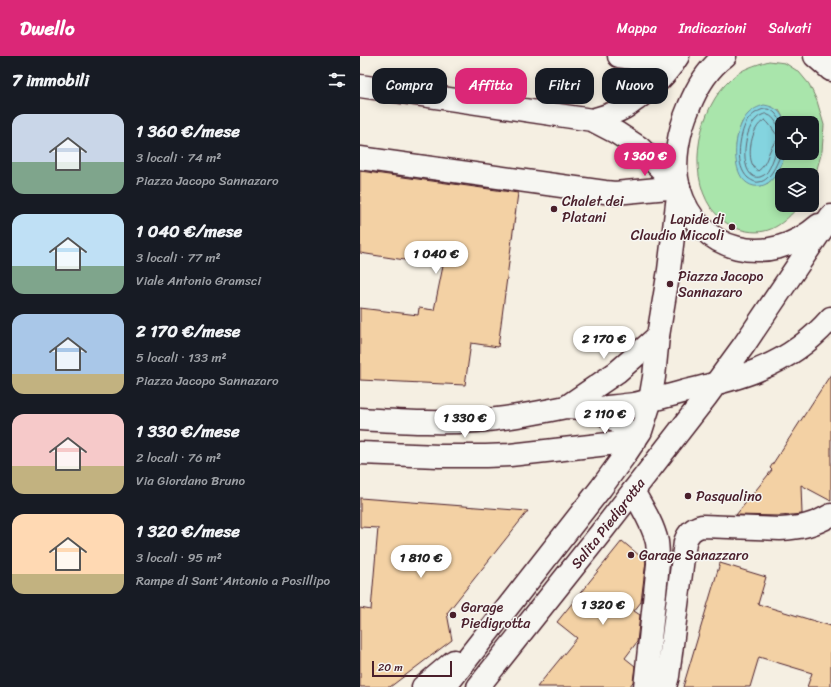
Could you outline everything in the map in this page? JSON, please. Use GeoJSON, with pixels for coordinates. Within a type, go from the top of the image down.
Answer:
{"type":"FeatureCollection","features":[{"type":"Feature","properties":{"kind":"main road"},"geometry":{"type":"LineString","coordinates":[[592,120],[613,113],[630,104],[652,88],[669,70],[675,60],[619,56]]}},
{"type":"Feature","properties":{"kind":"main road"},"geometry":{"type":"LineString","coordinates":[[630,448],[645,422],[654,377],[658,336],[669,270],[679,187],[677,170],[680,137],[687,111],[699,85],[704,77],[725,56]]}},
{"type":"Feature","properties":{"kind":"main road"},"geometry":{"type":"LineString","coordinates":[[815,56],[831,70]]}},
{"type":"Feature","properties":{"kind":"main road"},"geometry":{"type":"LineString","coordinates":[[360,86],[592,120],[617,132],[646,153],[679,187],[686,205],[693,218],[701,228],[720,241],[743,250],[764,251],[787,245],[807,235],[831,214]]}},
{"type":"Feature","properties":{"kind":"main road"},"geometry":{"type":"LineString","coordinates":[[360,158],[615,193],[679,187]]}},
{"type":"Feature","properties":{"kind":"main road"},"geometry":{"type":"LineString","coordinates":[[716,383],[744,345],[831,214]]}},
{"type":"Feature","properties":{"kind":"main road"},"geometry":{"type":"LineString","coordinates":[[360,419],[476,421],[507,418],[566,407],[588,409],[619,406],[650,400],[716,383],[760,369],[798,348],[821,330],[831,318]]}},
{"type":"Feature","properties":{"kind":"main road"},"geometry":{"type":"LineString","coordinates":[[566,407],[617,372],[658,336]]}},
{"type":"Feature","properties":{"kind":"main road","name":"Salita Piedigrotta"},"geometry":{"type":"LineString","coordinates":[[478,687],[648,472],[716,383]]}},
{"type":"Feature","properties":{"kind":"main road"},"geometry":{"type":"LineString","coordinates":[[588,409],[604,414],[622,426],[630,448]]}},
{"type":"Feature","properties":{"kind":"main road"},"geometry":{"type":"LineString","coordinates":[[360,452],[432,456],[486,456],[630,448]]}},
{"type":"Feature","properties":{"kind":"main road","name":"Salita Piedigrotta"},"geometry":{"type":"LineString","coordinates":[[445,687],[601,488],[630,448]]}},
{"type":"Feature","properties":{"kind":"main road"},"geometry":{"type":"LineString","coordinates":[[633,491],[653,530],[657,543],[658,554],[645,687]]}},
{"type":"Feature","properties":{"kind":"main road"},"geometry":{"type":"LineString","coordinates":[[665,687],[668,676],[685,542],[690,531],[702,526],[780,529],[797,528],[823,519]]}},
{"type":"Feature","properties":{"kind":"main road","name":"Salita Piedigrotta"},"geometry":{"type":"LineString","coordinates":[[423,687],[494,626]]}},
{"type":"Feature","properties":{"kind":"green space"},"geometry":{"type":"Polygon","coordinates":[[[769,61],[785,63],[799,72],[809,84],[817,101],[824,125],[822,151],[817,168],[779,168],[783,160],[819,160],[819,116],[782,116],[779,110],[742,122],[736,146],[767,184],[775,174],[775,212],[794,212],[775,227],[760,232],[737,229],[721,219],[711,208],[703,193],[699,176],[698,158],[700,140],[704,122],[711,106],[720,91],[731,79],[748,68],[769,61]]]}},
{"type":"Feature","properties":{"kind":"water"},"geometry":{"type":"Polygon","coordinates":[[[764,105],[772,107],[782,116],[775,116],[775,160],[782,160],[780,168],[775,168],[775,176],[771,181],[760,186],[754,186],[744,181],[742,178],[736,163],[736,145],[737,136],[744,120],[748,114],[764,105]]]}},
{"type":"Feature","properties":{"kind":"building"},"geometry":{"type":"Polygon","coordinates":[[[360,171],[518,193],[498,347],[471,343],[465,385],[360,380],[360,308],[418,315],[419,308],[434,310],[443,266],[360,253],[360,171]]]}},
{"type":"Feature","properties":{"kind":"building"},"geometry":{"type":"Polygon","coordinates":[[[831,374],[831,501],[801,485],[802,514],[780,516],[736,515],[772,470],[770,468],[831,374]]]}},
{"type":"Feature","properties":{"kind":"building"},"geometry":{"type":"Polygon","coordinates":[[[360,498],[528,511],[447,613],[452,640],[390,687],[360,687],[360,608],[371,610],[378,528],[360,527],[360,498]]]}},
{"type":"Feature","properties":{"kind":"building"},"geometry":{"type":"Polygon","coordinates":[[[622,541],[646,561],[641,602],[634,611],[640,615],[637,642],[625,658],[635,666],[633,682],[629,687],[537,687],[577,638],[557,622],[622,541]]]}},
{"type":"Feature","properties":{"kind":"building"},"geometry":{"type":"Polygon","coordinates":[[[720,563],[766,577],[758,604],[831,626],[831,687],[807,687],[812,673],[759,657],[750,687],[683,687],[720,563]]]}},
{"type":"Feature","properties":{"kind":"place","name":"Chalet dei Platani"},"geometry":{"type":"Point","coordinates":[554,209]}},
{"type":"Feature","properties":{"kind":"place","name":"Lapide di Claudio Miccoli"},"geometry":{"type":"Point","coordinates":[732,227]}},
{"type":"Feature","properties":{"kind":"place","name":"Piazza Jacopo Sannazaro"},"geometry":{"type":"Point","coordinates":[670,284]}},
{"type":"Feature","properties":{"kind":"place","name":"Pasqualino"},"geometry":{"type":"Point","coordinates":[688,496]}},
{"type":"Feature","properties":{"kind":"place","name":"Garage Sanazzaro"},"geometry":{"type":"Point","coordinates":[631,555]}},
{"type":"Feature","properties":{"kind":"place","name":"Garage Piedigrotta"},"geometry":{"type":"Point","coordinates":[453,615]}}]}
